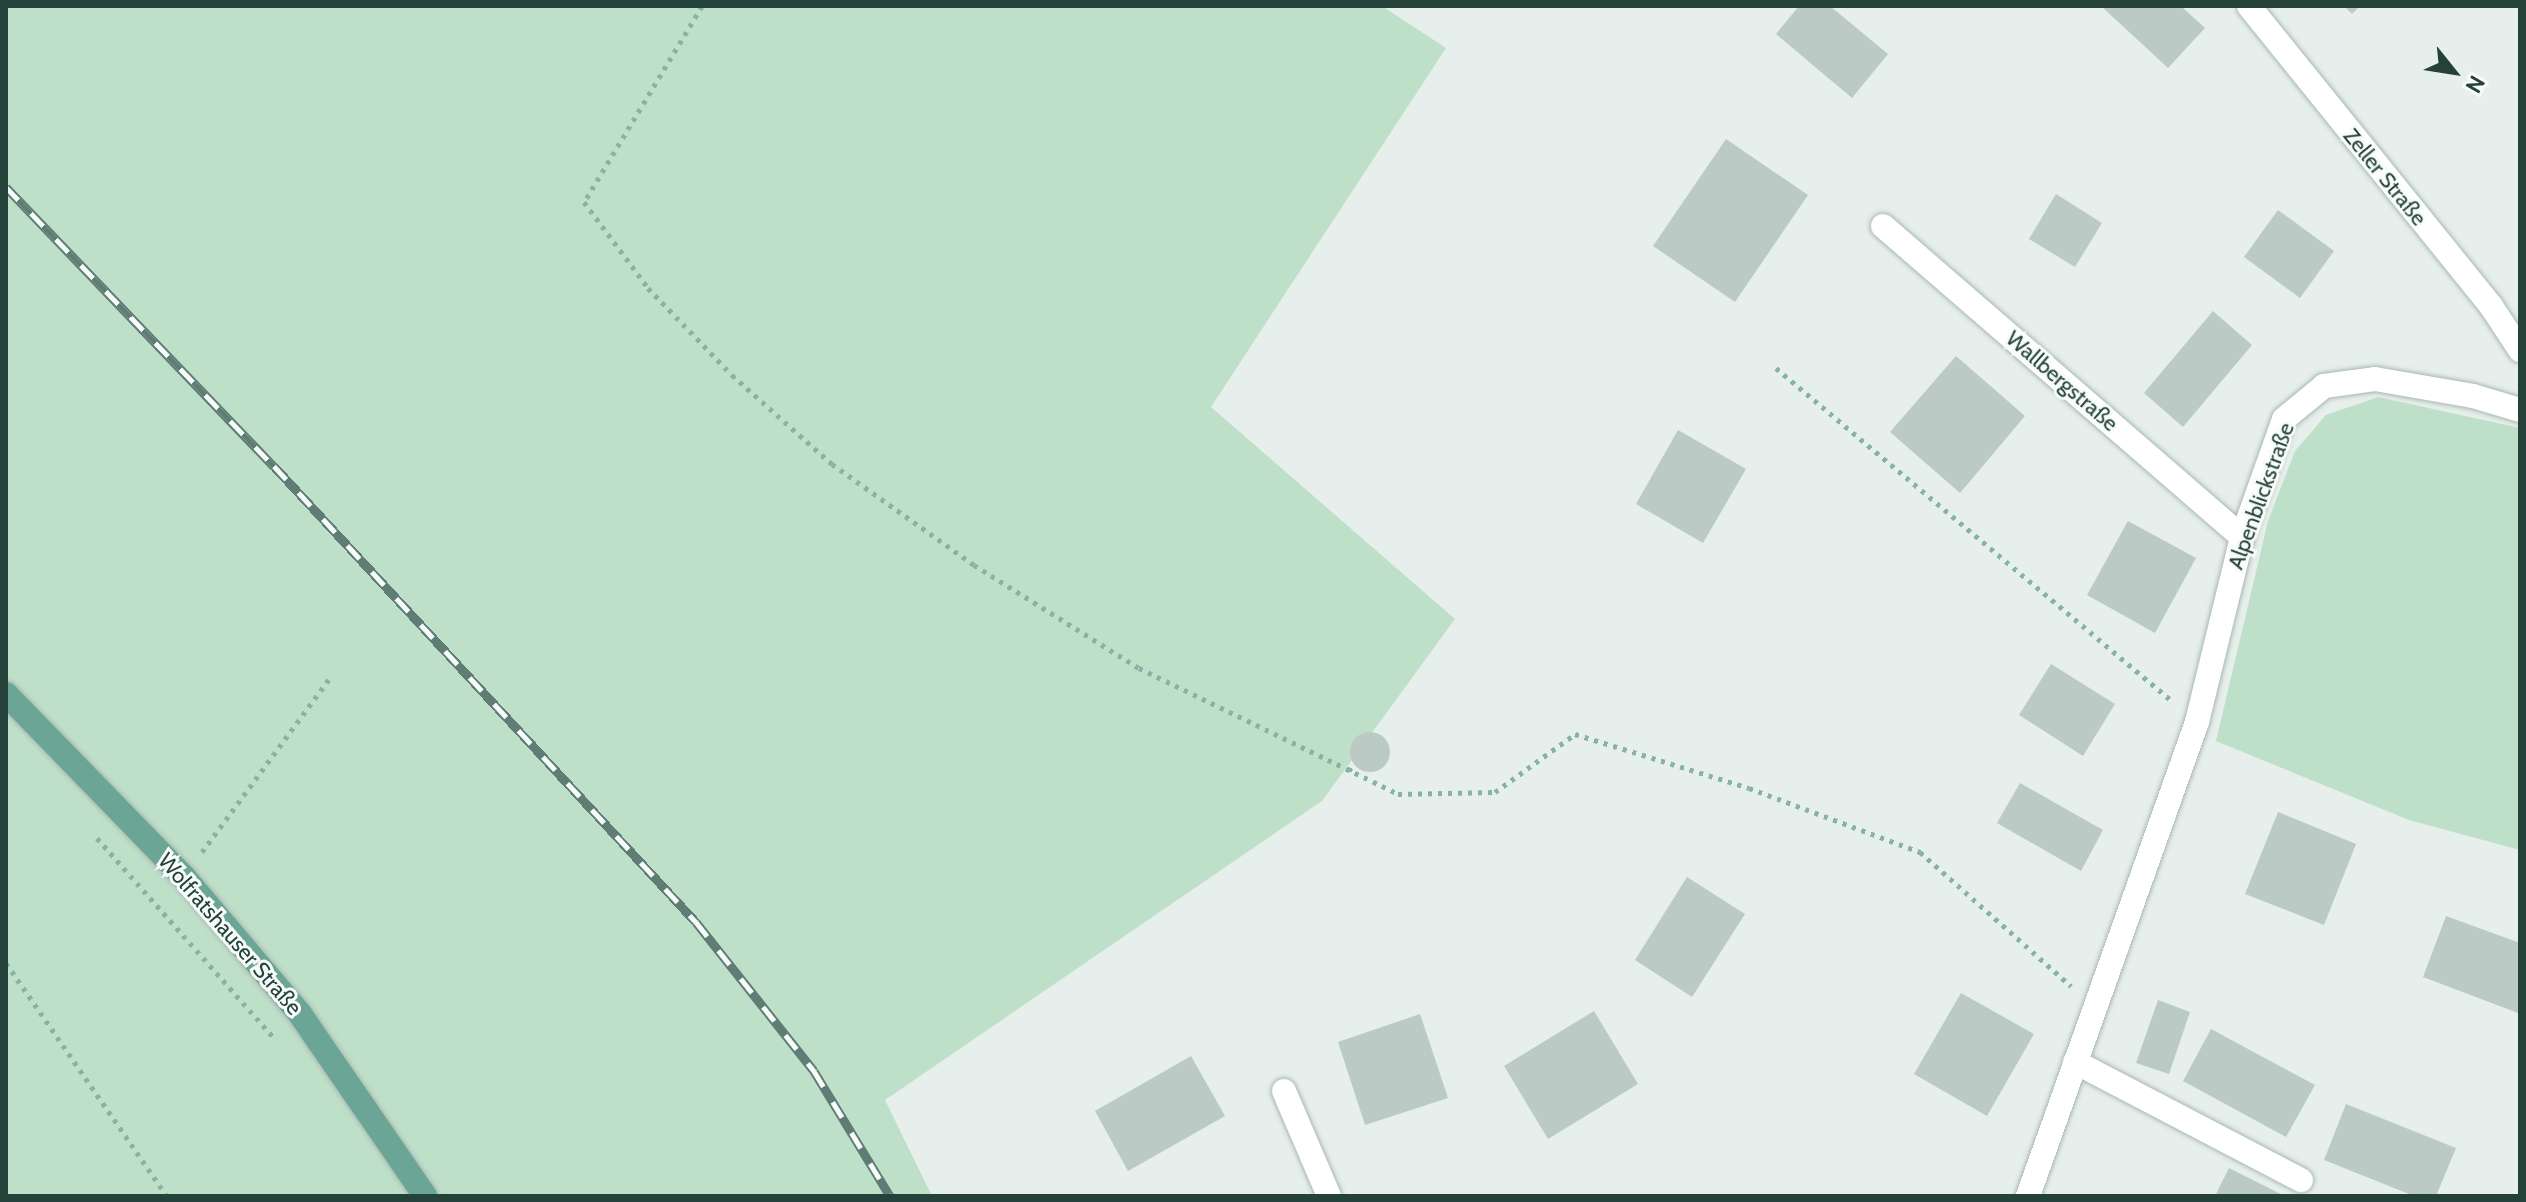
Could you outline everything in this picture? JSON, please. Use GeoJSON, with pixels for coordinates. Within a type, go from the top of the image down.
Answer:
{"type":"FeatureCollection","features":[{"type":"Feature","properties":{"kind":"main road","name":"Wolfratshauser Straße"},"geometry":{"type":"LineString","coordinates":[[6,694],[184,877],[300,1014],[425,1196]]}},
{"type":"Feature","properties":{"kind":"street","name":"Zeller Straße"},"geometry":{"type":"LineString","coordinates":[[2249,6],[2491,306],[2520,350]]}},
{"type":"Feature","properties":{"kind":"street","name":"Wallbergstraße"},"geometry":{"type":"LineString","coordinates":[[1883,226],[2242,537]]}},
{"type":"Feature","properties":{"kind":"street","name":"Alpenblickstraße"},"geometry":{"type":"LineString","coordinates":[[2028,1196],[2197,722],[2242,537],[2284,419],[2324,386],[2375,379],[2473,396],[2520,410]]}},
{"type":"Feature","properties":{"kind":"street"},"geometry":{"type":"LineString","coordinates":[[2075,1062],[2301,1180]]}},
{"type":"Feature","properties":{"kind":"street"},"geometry":{"type":"LineString","coordinates":[[1284,1091],[1329,1196]]}},
{"type":"Feature","properties":{"kind":"path"},"geometry":{"type":"LineString","coordinates":[[702,6],[584,202],[648,288],[732,375],[832,464],[974,565],[1139,668],[1398,794],[1495,792],[1575,734],[1749,788],[1920,852],[2095,1007]]}},
{"type":"Feature","properties":{"kind":"path"},"geometry":{"type":"LineString","coordinates":[[1776,368],[2197,722]]}},
{"type":"Feature","properties":{"kind":"path"},"geometry":{"type":"LineString","coordinates":[[184,877],[332,675]]}},
{"type":"Feature","properties":{"kind":"path"},"geometry":{"type":"LineString","coordinates":[[1349,771],[1353,763]]}},
{"type":"Feature","properties":{"kind":"path"},"geometry":{"type":"LineString","coordinates":[[92,832],[284,1051]]}},
{"type":"Feature","properties":{"kind":"path"},"geometry":{"type":"LineString","coordinates":[[6,963],[167,1196]]}},
{"type":"Feature","properties":{"kind":"green space"},"geometry":{"type":"Polygon","coordinates":[[[6,6],[1382,6],[1446,48],[1211,407],[1455,619],[1322,801],[885,1100],[932,1196],[6,1196],[6,6]]]}},
{"type":"Feature","properties":{"kind":"green space"},"geometry":{"type":"Polygon","coordinates":[[[2378,397],[2520,428],[2520,850],[2409,820],[2216,741],[2268,521],[2295,451],[2326,415],[2378,397]]]}},
{"type":"Feature","properties":{"kind":"building"},"geometry":{"type":"Polygon","coordinates":[[[1799,6],[1830,6],[1888,54],[1852,98],[1776,34],[1799,6]]]}},
{"type":"Feature","properties":{"kind":"building"},"geometry":{"type":"Polygon","coordinates":[[[2101,6],[2181,6],[2205,28],[2168,68],[2101,6]]]}},
{"type":"Feature","properties":{"kind":"building"},"geometry":{"type":"Polygon","coordinates":[[[2344,6],[2360,6],[2352,14],[2344,6]]]}},
{"type":"Feature","properties":{"kind":"building"},"geometry":{"type":"Polygon","coordinates":[[[1726,139],[1808,195],[1735,302],[1653,246],[1726,139]]]}},
{"type":"Feature","properties":{"kind":"building"},"geometry":{"type":"Polygon","coordinates":[[[2056,194],[2102,223],[2075,267],[2029,239],[2056,194]]]}},
{"type":"Feature","properties":{"kind":"building"},"geometry":{"type":"Polygon","coordinates":[[[2278,210],[2334,251],[2300,298],[2244,257],[2278,210]]]}},
{"type":"Feature","properties":{"kind":"building"},"geometry":{"type":"Polygon","coordinates":[[[2213,311],[2252,345],[2183,427],[2144,393],[2213,311]]]}},
{"type":"Feature","properties":{"kind":"building"},"geometry":{"type":"Polygon","coordinates":[[[1956,356],[2025,416],[1960,493],[1890,432],[1956,356]]]}},
{"type":"Feature","properties":{"kind":"building"},"geometry":{"type":"Polygon","coordinates":[[[1678,430],[1746,469],[1703,543],[1636,504],[1678,430]]]}},
{"type":"Feature","properties":{"kind":"building"},"geometry":{"type":"Polygon","coordinates":[[[2128,521],[2196,558],[2155,633],[2087,595],[2128,521]]]}},
{"type":"Feature","properties":{"kind":"building"},"geometry":{"type":"Polygon","coordinates":[[[2051,664],[2115,704],[2083,756],[2019,715],[2051,664]]]}},
{"type":"Feature","properties":{"kind":"building"},"geometry":{"type":"Polygon","coordinates":[[[1370,732],[1384,738],[1390,752],[1384,766],[1370,772],[1356,766],[1350,752],[1356,738],[1370,732]]]}},
{"type":"Feature","properties":{"kind":"building"},"geometry":{"type":"Polygon","coordinates":[[[2020,783],[2103,830],[2081,871],[1997,823],[2020,783]]]}},
{"type":"Feature","properties":{"kind":"building"},"geometry":{"type":"Polygon","coordinates":[[[2278,812],[2356,844],[2324,925],[2245,894],[2278,812]]]}},
{"type":"Feature","properties":{"kind":"building"},"geometry":{"type":"Polygon","coordinates":[[[1687,877],[1745,914],[1692,997],[1635,960],[1687,877]]]}},
{"type":"Feature","properties":{"kind":"building"},"geometry":{"type":"Polygon","coordinates":[[[2446,916],[2520,943],[2518,1013],[2423,977],[2446,916]]]}},
{"type":"Feature","properties":{"kind":"building"},"geometry":{"type":"Polygon","coordinates":[[[1961,993],[2034,1034],[1987,1116],[1914,1074],[1961,993]]]}},
{"type":"Feature","properties":{"kind":"building"},"geometry":{"type":"Polygon","coordinates":[[[2158,1000],[2190,1012],[2169,1074],[2136,1063],[2158,1000]]]}},
{"type":"Feature","properties":{"kind":"building"},"geometry":{"type":"Polygon","coordinates":[[[1594,1011],[1638,1084],[1548,1139],[1504,1066],[1594,1011]]]}},
{"type":"Feature","properties":{"kind":"building"},"geometry":{"type":"Polygon","coordinates":[[[1420,1014],[1448,1098],[1365,1125],[1338,1042],[1420,1014]]]}},
{"type":"Feature","properties":{"kind":"building"},"geometry":{"type":"Polygon","coordinates":[[[2211,1029],[2315,1085],[2286,1137],[2183,1081],[2211,1029]]]}},
{"type":"Feature","properties":{"kind":"building"},"geometry":{"type":"Polygon","coordinates":[[[1191,1056],[1225,1116],[1128,1171],[1095,1111],[1191,1056]]]}},
{"type":"Feature","properties":{"kind":"building"},"geometry":{"type":"Polygon","coordinates":[[[2346,1104],[2456,1148],[2436,1196],[2414,1196],[2324,1160],[2346,1104]]]}},
{"type":"Feature","properties":{"kind":"building"},"geometry":{"type":"Polygon","coordinates":[[[2229,1168],[2285,1196],[2215,1196],[2229,1168]]]}},
{"type":"Feature","properties":{"kind":"railway"},"geometry":{"type":"LineString","coordinates":[[6,187],[274,466],[696,922],[814,1071],[890,1196]]}}]}
